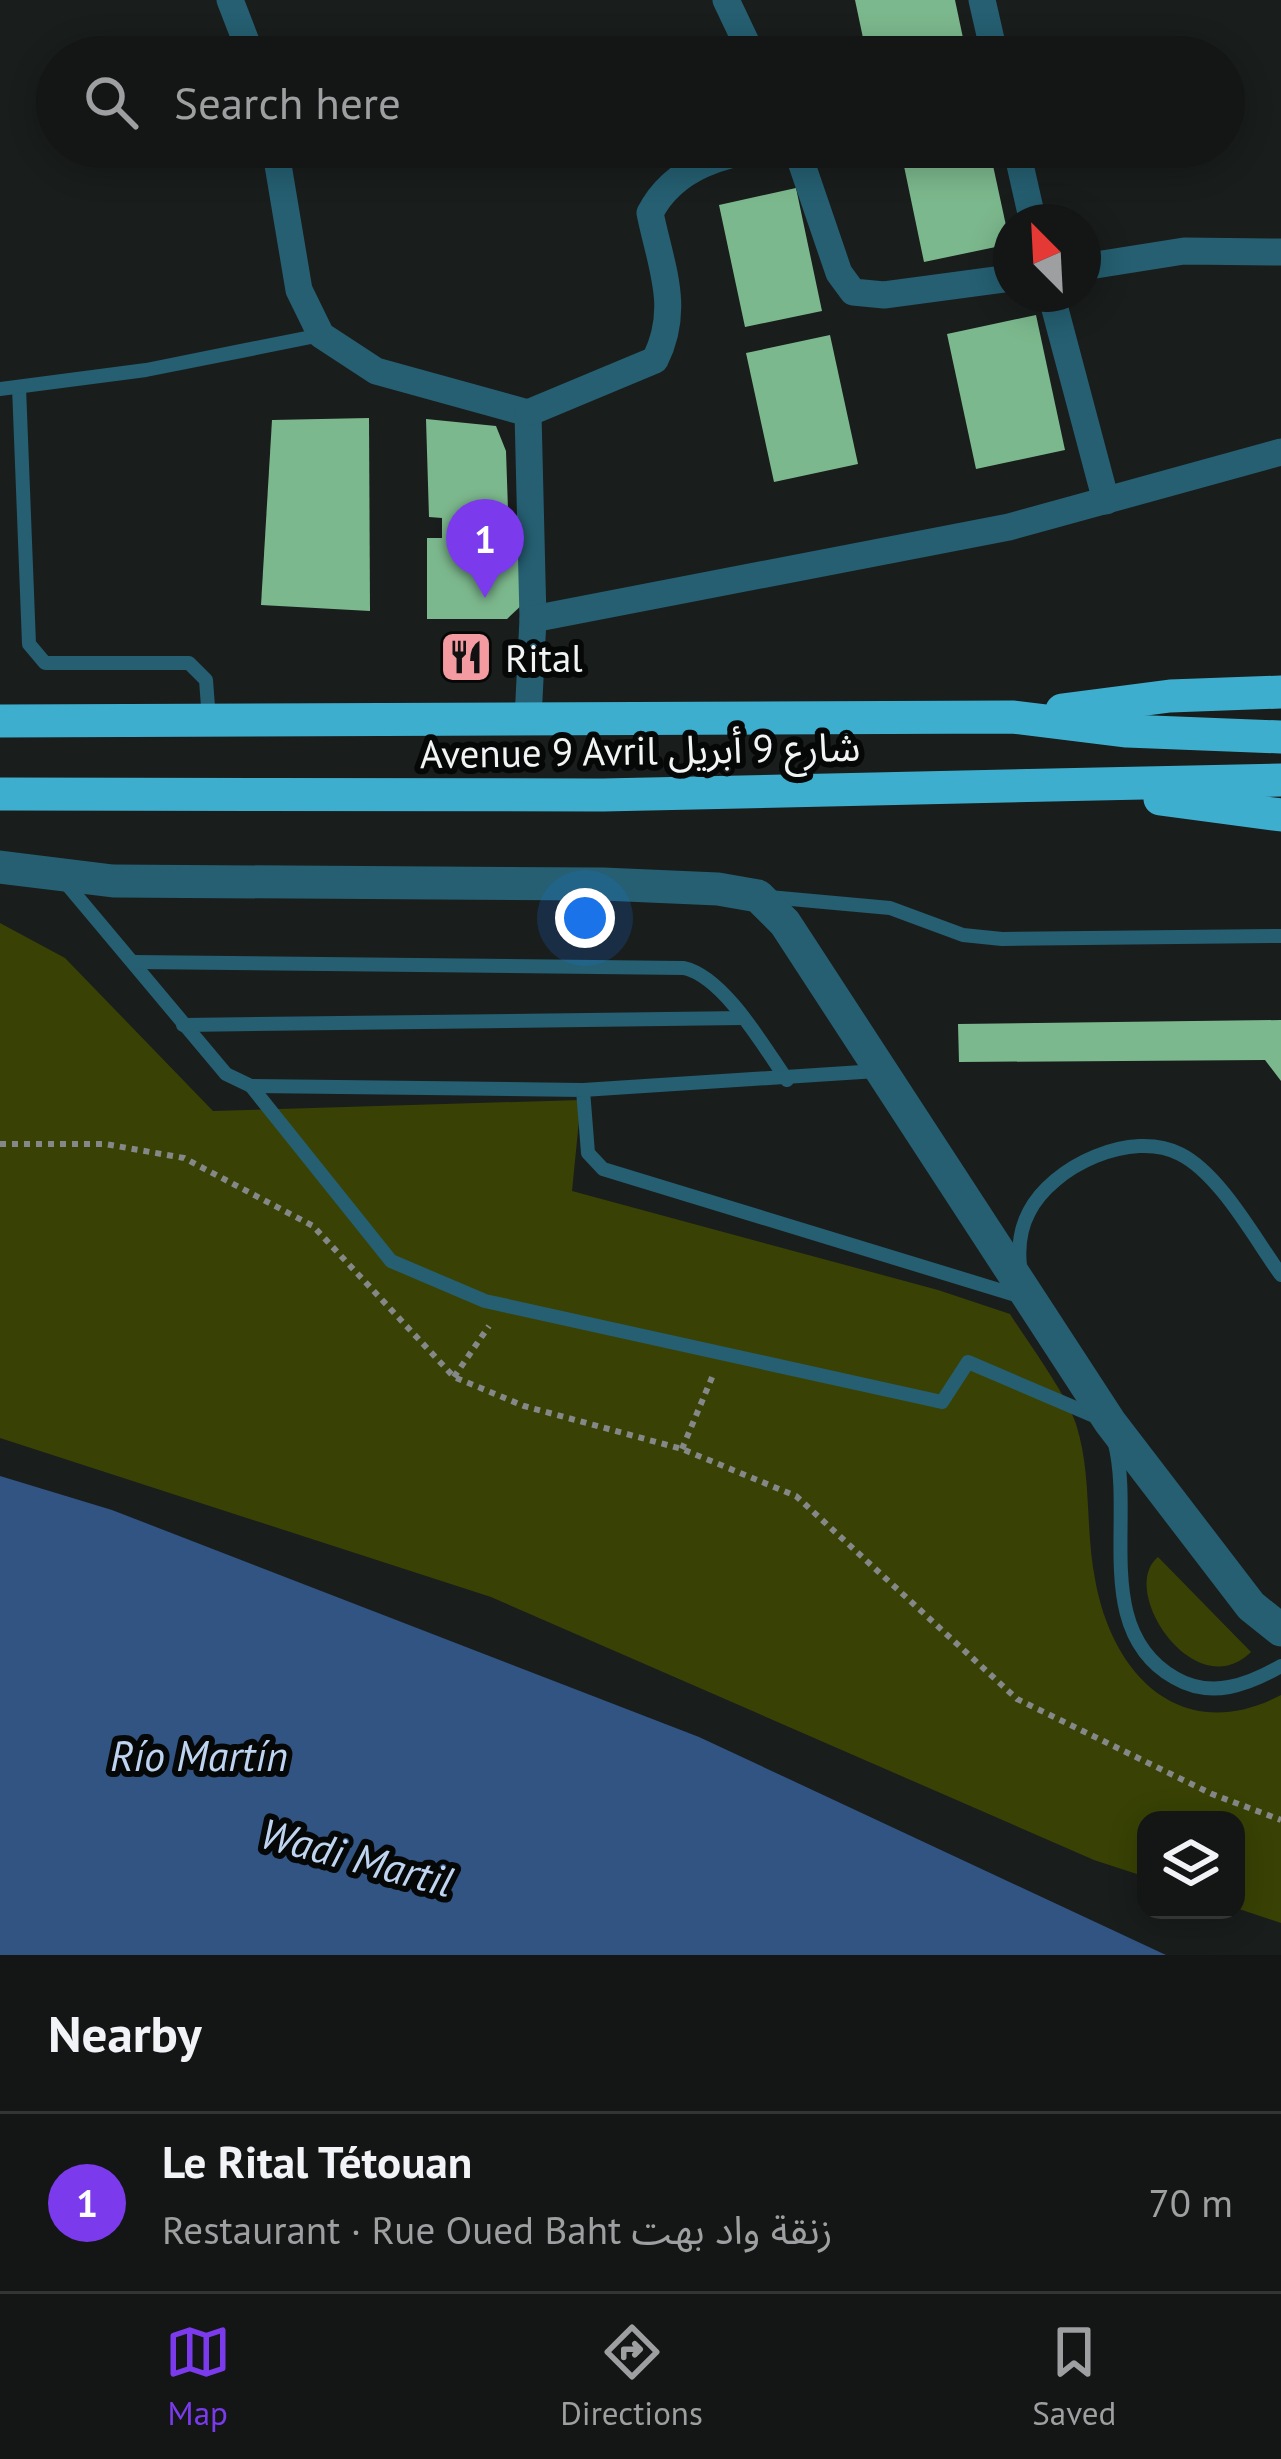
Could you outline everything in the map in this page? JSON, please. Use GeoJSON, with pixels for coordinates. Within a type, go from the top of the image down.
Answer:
{"type":"FeatureCollection","features":[{"type":"Feature","properties":{"kind":"highway"},"geometry":{"type":"LineString","coordinates":[[1012,717],[1170,696],[1281,692]]}},
{"type":"Feature","properties":{"kind":"highway","name":"Avenue 9 Avril شارع 9 أبريل"},"geometry":{"type":"LineString","coordinates":[[0,721],[1012,717],[1127,731],[1281,737]]}},
{"type":"Feature","properties":{"kind":"highway","name":"Avenue 9 Avril شارع 9 أبريل"},"geometry":{"type":"LineString","coordinates":[[0,794],[603,795],[1281,780]]}},
{"type":"Feature","properties":{"kind":"highway"},"geometry":{"type":"LineString","coordinates":[[1057,785],[1281,815]]}},
{"type":"Feature","properties":{"kind":"street"},"geometry":{"type":"LineString","coordinates":[[230,0],[244,36]]}},
{"type":"Feature","properties":{"kind":"street"},"geometry":{"type":"LineString","coordinates":[[726,0],[743,36]]}},
{"type":"Feature","properties":{"kind":"street"},"geometry":{"type":"LineString","coordinates":[[982,0],[990,36]]}},
{"type":"Feature","properties":{"kind":"street"},"geometry":{"type":"LineString","coordinates":[[279,168],[299,290],[321,334],[376,371],[528,413],[655,360],[668,334],[666,277],[650,214],[661,192],[696,168]]}},
{"type":"Feature","properties":{"kind":"street"},"geometry":{"type":"LineString","coordinates":[[803,168],[839,273],[853,292],[884,295],[993,280]]}},
{"type":"Feature","properties":{"kind":"street"},"geometry":{"type":"LineString","coordinates":[[1021,168],[1029,204]]}},
{"type":"Feature","properties":{"kind":"street"},"geometry":{"type":"LineString","coordinates":[[1101,264],[1184,250],[1281,252]]}},
{"type":"Feature","properties":{"kind":"street"},"geometry":{"type":"LineString","coordinates":[[1056,312],[1106,501]]}},
{"type":"Feature","properties":{"kind":"street"},"geometry":{"type":"LineString","coordinates":[[527,719],[533,619],[528,413]]}},
{"type":"Feature","properties":{"kind":"street"},"geometry":{"type":"LineString","coordinates":[[533,619],[902,550],[1106,501],[1281,452]]}},
{"type":"Feature","properties":{"kind":"street"},"geometry":{"type":"LineString","coordinates":[[0,867],[113,881],[603,884],[718,889],[758,896],[785,923],[1110,1422],[1251,1606],[1281,1630]]}},
{"type":"Feature","properties":{"kind":"lane"},"geometry":{"type":"LineString","coordinates":[[0,389],[146,370],[321,334]]}},
{"type":"Feature","properties":{"kind":"lane"},"geometry":{"type":"LineString","coordinates":[[19,387],[29,644],[46,663],[189,663],[206,680],[209,720]]}},
{"type":"Feature","properties":{"kind":"lane"},"geometry":{"type":"LineString","coordinates":[[60,875],[226,1074],[250,1086],[391,1261],[503,1305],[941,1402],[968,1363],[1110,1422],[1121,1483],[1121,1586],[1142,1649],[1160,1670],[1185,1684],[1213,1689],[1241,1686],[1281,1666]]}},
{"type":"Feature","properties":{"kind":"lane"},"geometry":{"type":"LineString","coordinates":[[758,896],[890,908],[962,935],[1002,939],[1281,936]]}},
{"type":"Feature","properties":{"kind":"lane"},"geometry":{"type":"LineString","coordinates":[[133,962],[684,968],[704,975],[743,1018],[787,1080]]}},
{"type":"Feature","properties":{"kind":"lane"},"geometry":{"type":"LineString","coordinates":[[183,1024],[743,1018]]}},
{"type":"Feature","properties":{"kind":"lane"},"geometry":{"type":"LineString","coordinates":[[250,1086],[583,1090],[787,1080],[882,1070]]}},
{"type":"Feature","properties":{"kind":"lane"},"geometry":{"type":"LineString","coordinates":[[583,1090],[588,1153],[602,1169],[1030,1300]]}},
{"type":"Feature","properties":{"kind":"lane"},"geometry":{"type":"LineString","coordinates":[[1030,1300],[1021,1274],[1020,1242],[1037,1199],[1047,1187],[1103,1152],[1134,1145],[1165,1148],[1193,1162],[1215,1184],[1281,1275]]}},
{"type":"Feature","properties":{"kind":"path"},"geometry":{"type":"LineString","coordinates":[[0,1144],[105,1144],[184,1158],[313,1226],[454,1378],[524,1406],[682,1449],[796,1496],[1016,1699],[1212,1794],[1281,1820]]}},
{"type":"Feature","properties":{"kind":"path"},"geometry":{"type":"LineString","coordinates":[[454,1378],[503,1305]]}},
{"type":"Feature","properties":{"kind":"path"},"geometry":{"type":"LineString","coordinates":[[682,1449],[722,1354]]}},
{"type":"Feature","properties":{"kind":"green space"},"geometry":{"type":"Polygon","coordinates":[[[0,923],[65,958],[213,1111],[581,1100],[572,1191],[938,1290],[1010,1314],[1056,1383],[1076,1424],[1095,1579],[1117,1645],[1135,1672],[1157,1693],[1183,1706],[1212,1712],[1245,1709],[1281,1695],[1281,1923],[1245,1911],[1245,1811],[1137,1811],[1137,1874],[1094,1860],[491,1597],[0,1438],[0,923]]]}},
{"type":"Feature","properties":{"kind":"green space"},"geometry":{"type":"Polygon","coordinates":[[[1158,1557],[1251,1652],[1229,1665],[1207,1665],[1186,1655],[1168,1637],[1147,1594],[1148,1573],[1158,1557]]]}},
{"type":"Feature","properties":{"kind":"water","name":"Río Martín"},"geometry":{"type":"Polygon","coordinates":[[[0,1476],[112,1510],[699,1737],[1166,1955],[0,1955],[0,1476]]]}},
{"type":"Feature","properties":{"kind":"building"},"geometry":{"type":"Polygon","coordinates":[[[855,0],[955,0],[963,36],[863,36],[855,0]]]}},
{"type":"Feature","properties":{"kind":"building"},"geometry":{"type":"Polygon","coordinates":[[[904,168],[994,168],[1001,204],[993,204],[993,248],[924,262],[904,168]]]}},
{"type":"Feature","properties":{"kind":"building"},"geometry":{"type":"Polygon","coordinates":[[[796,188],[822,311],[745,327],[719,205],[796,188]]]}},
{"type":"Feature","properties":{"kind":"building"},"geometry":{"type":"Polygon","coordinates":[[[1036,315],[1065,450],[976,469],[947,334],[1036,315]]]}},
{"type":"Feature","properties":{"kind":"building"},"geometry":{"type":"Polygon","coordinates":[[[830,335],[858,464],[774,482],[746,353],[830,335]]]}},
{"type":"Feature","properties":{"kind":"building"},"geometry":{"type":"Polygon","coordinates":[[[369,418],[370,611],[261,605],[272,420],[369,418]]]}},
{"type":"Feature","properties":{"kind":"building"},"geometry":{"type":"Polygon","coordinates":[[[426,419],[496,426],[506,451],[509,539],[521,540],[525,602],[507,619],[427,619],[427,538],[442,538],[442,518],[429,517],[426,419]]]}},
{"type":"Feature","properties":{"kind":"building"},"geometry":{"type":"Polygon","coordinates":[[[1281,1020],[1281,1081],[1265,1060],[959,1062],[958,1024],[1281,1020]]]}},
{"type":"Feature","properties":{"kind":"place","name":"Le Rital Tétouan"},"geometry":{"type":"Point","coordinates":[485,598]}},
{"type":"Feature","properties":{"kind":"place","name":"Rital"},"geometry":{"type":"Point","coordinates":[466,657]}},
{"type":"Feature","properties":{"kind":"water label","name":"Wadi Martil"},"geometry":{"type":"Point","coordinates":[357,1857]}}]}
